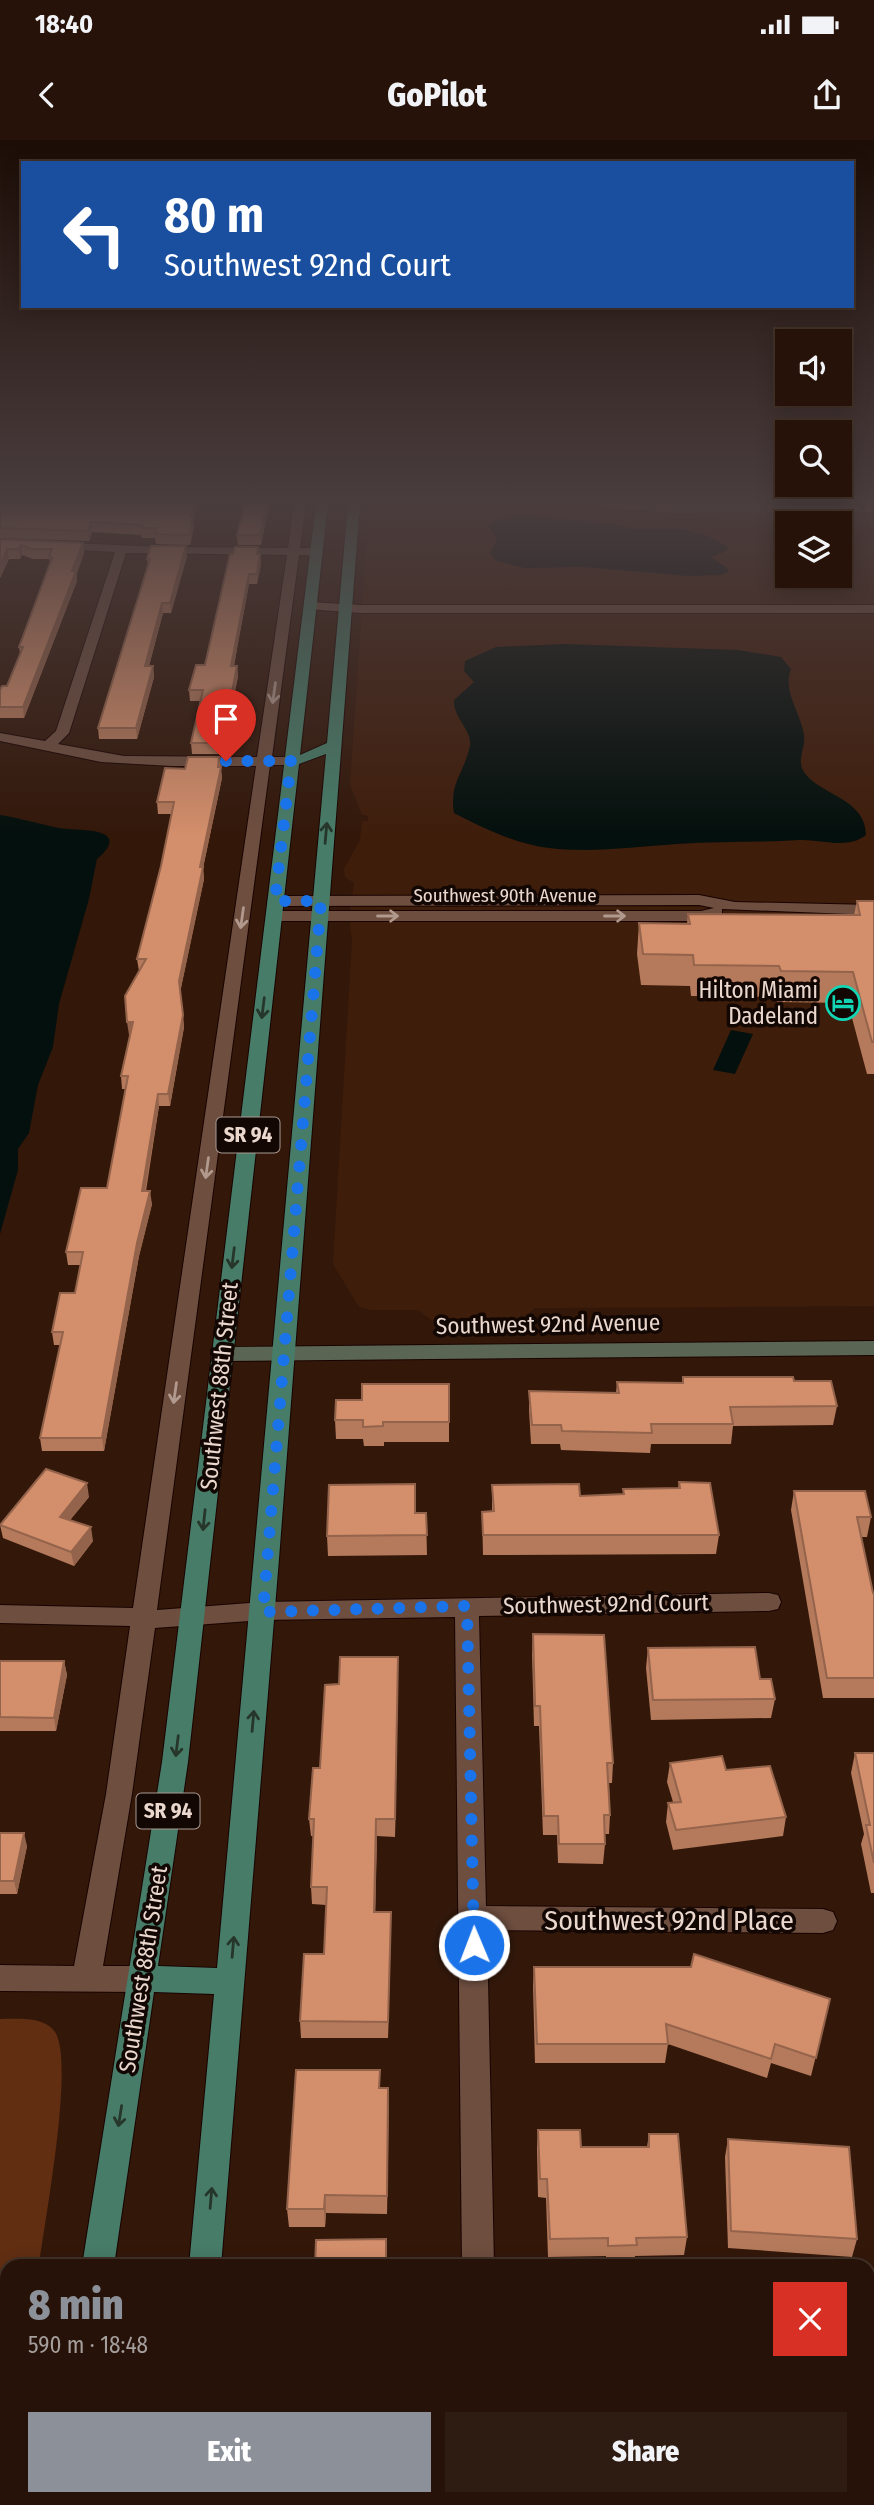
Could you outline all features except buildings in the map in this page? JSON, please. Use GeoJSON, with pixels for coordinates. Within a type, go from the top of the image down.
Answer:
{"type":"FeatureCollection","features":[{"type":"Feature","properties":{"kind":"main road","name":"Southwest 88th Street"},"geometry":{"type":"LineString","coordinates":[[99,2259],[164,1844],[193,1618],[309,614]]}},
{"type":"Feature","properties":{"kind":"main road","name":"SR 94"},"geometry":{"type":"LineString","coordinates":[[206,2259],[263,1612],[344,614]]}},
{"type":"Feature","properties":{"kind":"main road"},"geometry":{"type":"LineString","coordinates":[[291,761],[322,752],[334,745]]}},
{"type":"Feature","properties":{"kind":"main road"},"geometry":{"type":"LineString","coordinates":[[141,1979],[230,1981]]}},
{"type":"Feature","properties":{"kind":"street"},"geometry":{"type":"LineString","coordinates":[[48,745],[62,733],[100,614]]}},
{"type":"Feature","properties":{"kind":"street","name":"Southwest 88th Street"},"geometry":{"type":"LineString","coordinates":[[86,1979],[109,1859],[284,614]]}},
{"type":"Feature","properties":{"kind":"street"},"geometry":{"type":"LineString","coordinates":[[0,737],[48,745],[79,754],[126,760],[291,761]]}},
{"type":"Feature","properties":{"kind":"street","name":"Southwest 90th Avenue"},"geometry":{"type":"LineString","coordinates":[[274,909],[701,916],[735,907],[874,910]]}},
{"type":"Feature","properties":{"kind":"street","name":"Southwest 92nd Avenue"},"geometry":{"type":"LineString","coordinates":[[222,1354],[874,1348]]}},
{"type":"Feature","properties":{"kind":"street","name":"Southwest 92nd Court"},"geometry":{"type":"LineString","coordinates":[[0,1614],[193,1618],[263,1612],[467,1606],[769,1602]]}},
{"type":"Feature","properties":{"kind":"street"},"geometry":{"type":"LineString","coordinates":[[467,1606],[478,2259]]}},
{"type":"Feature","properties":{"kind":"street","name":"Southwest 92nd Place"},"geometry":{"type":"LineString","coordinates":[[473,1918],[823,1921]]}},
{"type":"Feature","properties":{"kind":"street"},"geometry":{"type":"LineString","coordinates":[[0,1978],[141,1979]]}},
{"type":"Feature","properties":{"kind":"shaded area"},"geometry":{"type":"Polygon","coordinates":[[[362,614],[874,614],[874,1306],[535,1308],[517,1323],[436,1323],[418,1310],[370,1310],[359,1307],[333,1264],[352,941],[349,917],[354,883],[345,877],[344,869],[360,840],[362,821],[368,821],[368,816],[362,815],[350,785],[362,614]]]}},
{"type":"Feature","properties":{"kind":"shaded area"},"geometry":{"type":"Polygon","coordinates":[[[565,644],[739,650],[781,657],[791,669],[790,694],[804,735],[801,758],[804,772],[811,780],[841,798],[858,813],[864,823],[866,835],[843,843],[799,840],[692,843],[597,850],[565,849],[537,846],[512,839],[454,813],[454,793],[470,745],[468,734],[454,706],[454,700],[474,682],[464,671],[465,661],[496,647],[565,644]]]}},
{"type":"Feature","properties":{"kind":"shaded area"},"geometry":{"type":"Polygon","coordinates":[[[0,815],[59,828],[99,832],[106,835],[109,841],[107,848],[97,859],[89,899],[59,1004],[53,1047],[38,1085],[29,1133],[18,1149],[18,1170],[0,1234],[0,815]]]}},
{"type":"Feature","properties":{"kind":"shaded area"},"geometry":{"type":"Polygon","coordinates":[[[731,1030],[753,1034],[735,1074],[713,1070],[731,1030]]]}},
{"type":"Feature","properties":{"kind":"shaded area"},"geometry":{"type":"Polygon","coordinates":[[[0,2019],[30,2020],[50,2027],[55,2032],[60,2049],[62,2076],[56,2145],[40,2259],[0,2259],[0,2019]]]}},
{"type":"Feature","properties":{"kind":"place","name":"Hilton Miami Dadeland"},"geometry":{"type":"Point","coordinates":[843,1003]}},
{"type":"Feature","properties":{"kind":"route"},"geometry":{"type":"LineString","coordinates":[[226,761],[291,761],[275,901],[321,901],[263,1612],[467,1606],[474,1945]]}}]}
